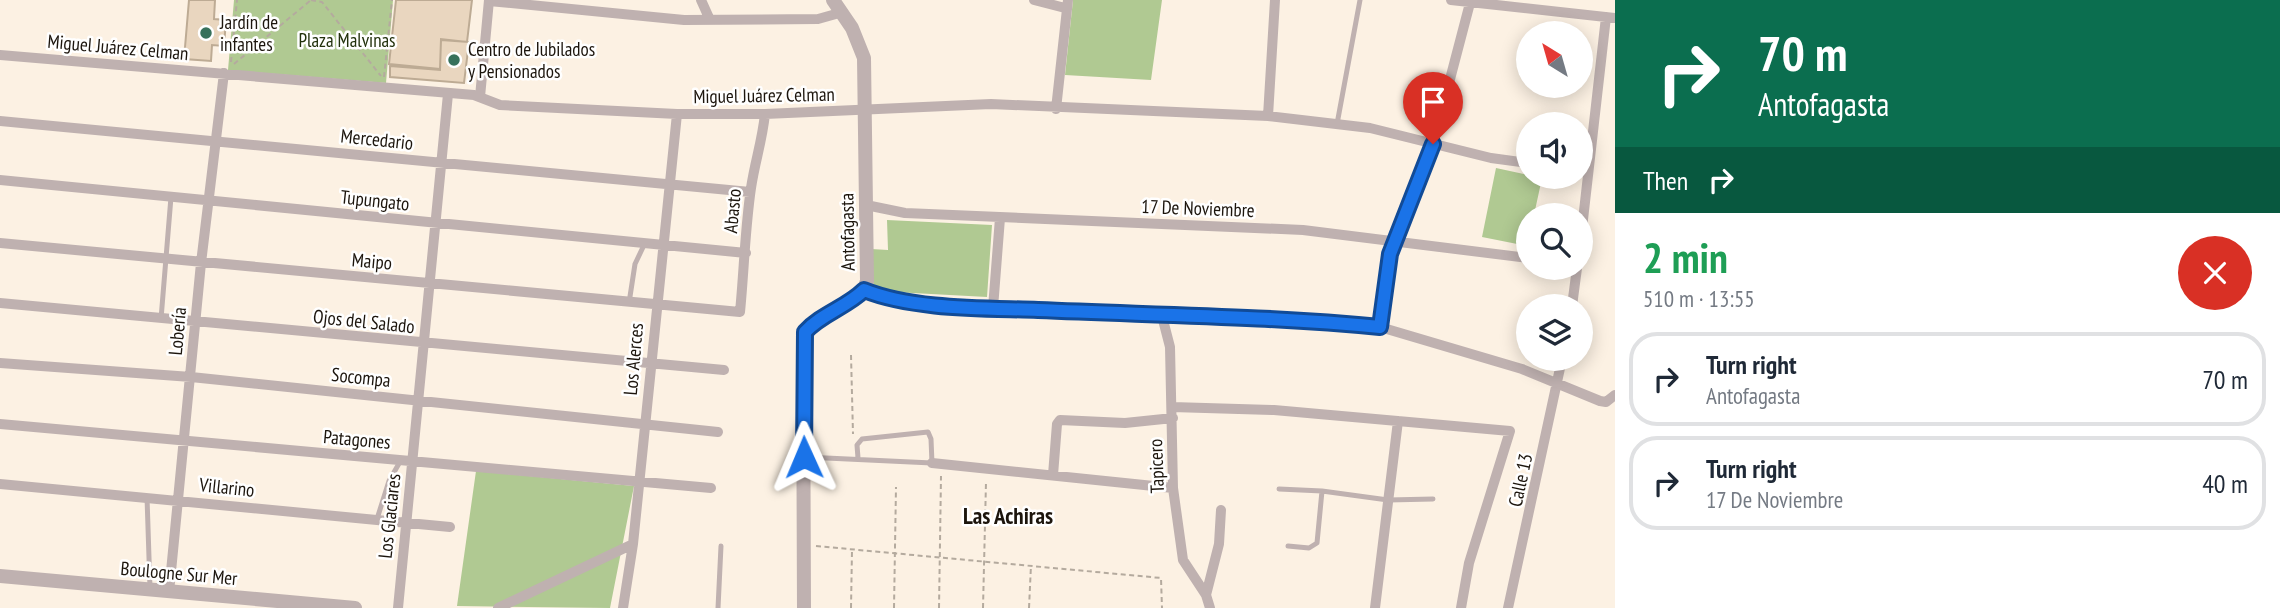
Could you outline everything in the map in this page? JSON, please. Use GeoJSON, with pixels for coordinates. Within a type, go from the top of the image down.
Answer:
{"type":"FeatureCollection","features":[{"type":"Feature","properties":{"kind":"street"},"geometry":{"type":"LineString","coordinates":[[701,0],[710,20]]}},
{"type":"Feature","properties":{"kind":"street","name":"Antofagasta"},"geometry":{"type":"LineString","coordinates":[[804,608],[805,332],[853,301],[864,290],[864,58],[858,39],[833,0]]}},
{"type":"Feature","properties":{"kind":"street"},"geometry":{"type":"LineString","coordinates":[[1034,0],[1066,4],[1056,109]]}},
{"type":"Feature","properties":{"kind":"street"},"geometry":{"type":"LineString","coordinates":[[1268,116],[1275,0]]}},
{"type":"Feature","properties":{"kind":"street"},"geometry":{"type":"LineString","coordinates":[[1451,0],[1611,18],[1593,125]]}},
{"type":"Feature","properties":{"kind":"street"},"geometry":{"type":"LineString","coordinates":[[1577,0],[1577,14]]}},
{"type":"Feature","properties":{"kind":"street"},"geometry":{"type":"LineString","coordinates":[[480,97],[489,1],[710,20],[818,19],[842,12]]}},
{"type":"Feature","properties":{"kind":"street"},"geometry":{"type":"LineString","coordinates":[[1380,327],[1394,240],[1433,144],[1469,3]]}},
{"type":"Feature","properties":{"kind":"street","name":"Miguel Juárez Celman"},"geometry":{"type":"LineString","coordinates":[[0,55],[228,69],[480,97],[499,105],[677,114],[864,111],[969,104],[1268,116],[1337,124],[1516,161]]}},
{"type":"Feature","properties":{"kind":"street","name":"Lobería"},"geometry":{"type":"LineString","coordinates":[[169,592],[186,441],[201,263],[215,140],[228,69]]}},
{"type":"Feature","properties":{"kind":"street","name":"Los Glaciares"},"geometry":{"type":"LineString","coordinates":[[398,608],[407,461],[420,401],[448,94]]}},
{"type":"Feature","properties":{"kind":"street","name":"Los Alerces"},"geometry":{"type":"LineString","coordinates":[[623,608],[633,544],[677,114]]}},
{"type":"Feature","properties":{"kind":"street","name":"Abasto"},"geometry":{"type":"LineString","coordinates":[[740,312],[750,192],[754,166],[762,149],[765,114]]}},
{"type":"Feature","properties":{"kind":"street","name":"Mercedario"},"geometry":{"type":"LineString","coordinates":[[0,121],[750,192]]}},
{"type":"Feature","properties":{"kind":"street","name":"Tupungato"},"geometry":{"type":"LineString","coordinates":[[0,180],[746,253]]}},
{"type":"Feature","properties":{"kind":"street","name":"17 De Noviembre"},"geometry":{"type":"LineString","coordinates":[[866,205],[905,213],[1303,230],[1516,256]]}},
{"type":"Feature","properties":{"kind":"street"},"geometry":{"type":"LineString","coordinates":[[993,308],[1000,218]]}},
{"type":"Feature","properties":{"kind":"street","name":"Maipo"},"geometry":{"type":"LineString","coordinates":[[0,243],[740,312]]}},
{"type":"Feature","properties":{"kind":"street"},"geometry":{"type":"LineString","coordinates":[[864,290],[897,300],[993,308],[1281,319],[1380,327],[1522,369],[1600,401],[1606,402],[1615,395]]}},
{"type":"Feature","properties":{"kind":"street","name":"Ojos del Salado"},"geometry":{"type":"LineString","coordinates":[[0,303],[724,370]]}},
{"type":"Feature","properties":{"kind":"street","name":"Tapicero"},"geometry":{"type":"LineString","coordinates":[[1162,316],[1170,347],[1173,488],[1185,566],[1206,595],[1210,608]]}},
{"type":"Feature","properties":{"kind":"street","name":"Socompa"},"geometry":{"type":"LineString","coordinates":[[0,363],[191,377],[718,432]]}},
{"type":"Feature","properties":{"kind":"street","name":"Calle 13"},"geometry":{"type":"LineString","coordinates":[[1508,608],[1560,371]]}},
{"type":"Feature","properties":{"kind":"street"},"geometry":{"type":"LineString","coordinates":[[1053,475],[1056,424],[1060,419],[1125,423],[1172,412],[1273,410],[1510,431],[1469,563],[1461,608]]}},
{"type":"Feature","properties":{"kind":"street"},"geometry":{"type":"LineString","coordinates":[[1375,608],[1398,421]]}},
{"type":"Feature","properties":{"kind":"street","name":"Patagones"},"geometry":{"type":"LineString","coordinates":[[0,424],[712,488]]}},
{"type":"Feature","properties":{"kind":"street"},"geometry":{"type":"LineString","coordinates":[[937,463],[1173,488]]}},
{"type":"Feature","properties":{"kind":"street","name":"Villarino"},"geometry":{"type":"LineString","coordinates":[[0,484],[450,527]]}},
{"type":"Feature","properties":{"kind":"street"},"geometry":{"type":"LineString","coordinates":[[1206,595],[1219,544],[1221,510]]}},
{"type":"Feature","properties":{"kind":"street"},"geometry":{"type":"LineString","coordinates":[[498,608],[633,544]]}},
{"type":"Feature","properties":{"kind":"street","name":"Boulogne Sur Mer"},"geometry":{"type":"LineString","coordinates":[[0,576],[355,608]]}},
{"type":"Feature","properties":{"kind":"lane"},"geometry":{"type":"LineString","coordinates":[[1337,124],[1360,0]]}},
{"type":"Feature","properties":{"kind":"lane"},"geometry":{"type":"LineString","coordinates":[[161,319],[171,197]]}},
{"type":"Feature","properties":{"kind":"lane"},"geometry":{"type":"LineString","coordinates":[[629,303],[635,264],[645,243]]}},
{"type":"Feature","properties":{"kind":"lane"},"geometry":{"type":"LineString","coordinates":[[804,457],[937,463],[928,432],[862,439],[857,445],[858,458]]}},
{"type":"Feature","properties":{"kind":"lane"},"geometry":{"type":"LineString","coordinates":[[377,519],[389,481],[407,461]]}},
{"type":"Feature","properties":{"kind":"lane"},"geometry":{"type":"LineString","coordinates":[[1279,489],[1322,491],[1388,500],[1433,499]]}},
{"type":"Feature","properties":{"kind":"lane"},"geometry":{"type":"LineString","coordinates":[[1288,546],[1308,548],[1317,543],[1322,491]]}},
{"type":"Feature","properties":{"kind":"lane"},"geometry":{"type":"LineString","coordinates":[[147,497],[150,590]]}},
{"type":"Feature","properties":{"kind":"lane"},"geometry":{"type":"LineString","coordinates":[[718,608],[721,546]]}},
{"type":"Feature","properties":{"kind":"path"},"geometry":{"type":"LineString","coordinates":[[228,69],[237,0]]}},
{"type":"Feature","properties":{"kind":"path"},"geometry":{"type":"LineString","coordinates":[[228,69],[311,0],[322,1],[384,80]]}},
{"type":"Feature","properties":{"kind":"path"},"geometry":{"type":"LineString","coordinates":[[384,80],[392,0]]}},
{"type":"Feature","properties":{"kind":"path"},"geometry":{"type":"LineString","coordinates":[[370,79],[384,80]]}},
{"type":"Feature","properties":{"kind":"path"},"geometry":{"type":"LineString","coordinates":[[851,355],[853,437],[857,445]]}},
{"type":"Feature","properties":{"kind":"path"},"geometry":{"type":"LineString","coordinates":[[937,463],[939,608]]}},
{"type":"Feature","properties":{"kind":"path"},"geometry":{"type":"LineString","coordinates":[[982,608],[986,467]]}},
{"type":"Feature","properties":{"kind":"path"},"geometry":{"type":"LineString","coordinates":[[894,608],[896,487]]}},
{"type":"Feature","properties":{"kind":"path"},"geometry":{"type":"LineString","coordinates":[[805,545],[1161,578],[1162,608]]}},
{"type":"Feature","properties":{"kind":"path"},"geometry":{"type":"LineString","coordinates":[[851,608],[853,549]]}},
{"type":"Feature","properties":{"kind":"path"},"geometry":{"type":"LineString","coordinates":[[1029,608],[1031,565]]}},
{"type":"Feature","properties":{"kind":"green space","name":"Plaza Malvinas"},"geometry":{"type":"Polygon","coordinates":[[[234,0],[393,0],[386,83],[228,70],[234,0]]]}},
{"type":"Feature","properties":{"kind":"green space"},"geometry":{"type":"Polygon","coordinates":[[[1073,0],[1162,0],[1151,80],[1065,75],[1073,0]]]}},
{"type":"Feature","properties":{"kind":"green space"},"geometry":{"type":"Polygon","coordinates":[[[1496,168],[1516,172],[1516,189],[1540,189],[1537,203],[1516,203],[1516,244],[1482,237],[1496,168]]]}},
{"type":"Feature","properties":{"kind":"green space"},"geometry":{"type":"Polygon","coordinates":[[[887,220],[992,225],[987,297],[894,292],[873,287],[871,249],[888,250],[887,220]]]}},
{"type":"Feature","properties":{"kind":"green space"},"geometry":{"type":"Polygon","coordinates":[[[476,471],[634,486],[610,608],[457,606],[476,471]]]}},
{"type":"Feature","properties":{"kind":"building","name":"Jardín de infantes"},"geometry":{"type":"Polygon","coordinates":[[[189,0],[215,0],[214,19],[226,20],[224,46],[212,45],[211,61],[184,59],[189,0]]]}},
{"type":"Feature","properties":{"kind":"building"},"geometry":{"type":"Polygon","coordinates":[[[396,0],[472,0],[467,42],[441,39],[440,69],[389,64],[396,0]]]}},
{"type":"Feature","properties":{"kind":"building","name":"Centro de Jubilados y Pensionados"},"geometry":{"type":"Polygon","coordinates":[[[441,40],[469,42],[464,83],[390,77],[390,66],[440,70],[441,40]]]}},
{"type":"Feature","properties":{"kind":"place","name":"Jardín de infantes"},"geometry":{"type":"Point","coordinates":[206,33]}},
{"type":"Feature","properties":{"kind":"place","name":"Centro de Jubilados y Pensionados"},"geometry":{"type":"Point","coordinates":[454,60]}},
{"type":"Feature","properties":{"kind":"district","name":"Las Achiras"},"geometry":{"type":"Point","coordinates":[1008,515]}},
{"type":"Feature","properties":{"kind":"route"},"geometry":{"type":"LineString","coordinates":[[804,457],[805,332],[853,301],[864,290],[897,300],[993,308],[1281,319],[1380,327],[1394,240],[1400,231],[1433,144]]}}]}
